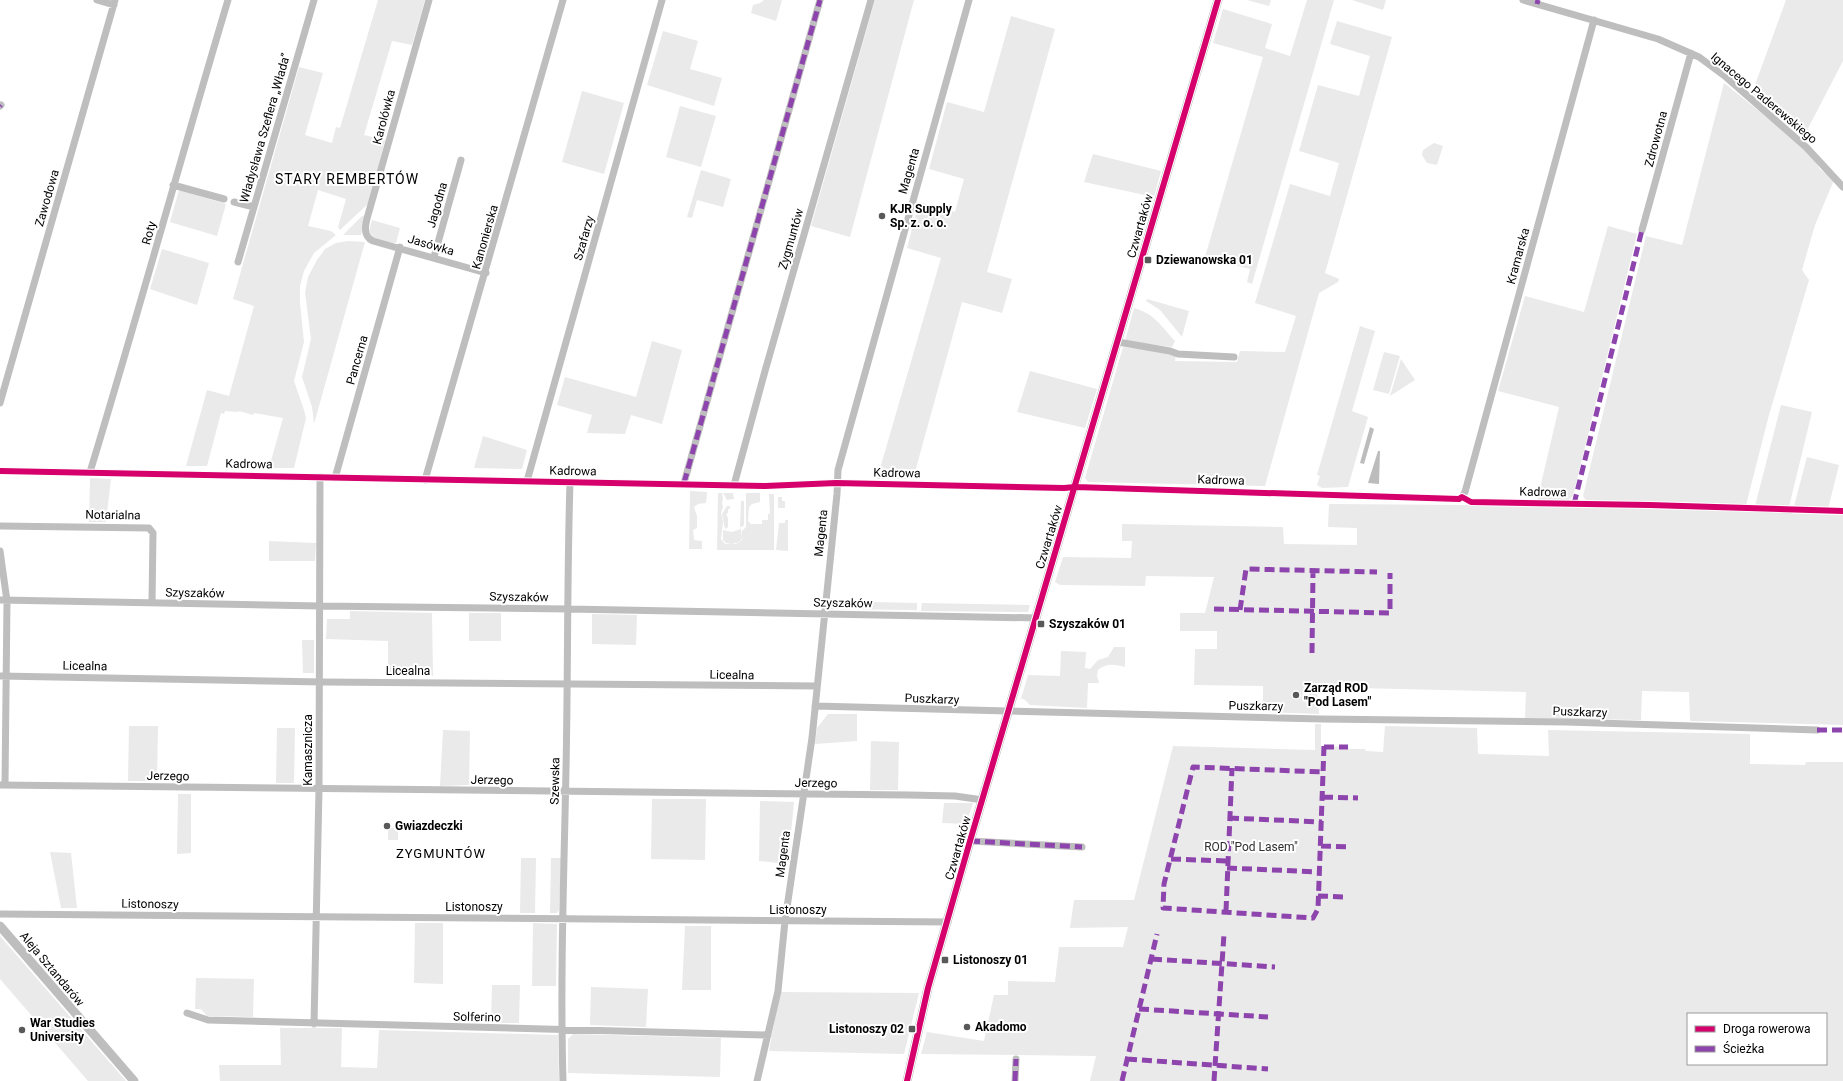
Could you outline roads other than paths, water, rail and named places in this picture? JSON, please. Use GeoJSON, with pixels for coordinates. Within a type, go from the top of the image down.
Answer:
{"type":"FeatureCollection","features":[{"type":"Feature","properties":{"kind":"street"},"geometry":{"type":"LineString","coordinates":[[97,0],[114,3]]}},
{"type":"Feature","properties":{"kind":"street","name":"Roty"},"geometry":{"type":"LineString","coordinates":[[90,472],[144,295],[173,185],[228,0]]}},
{"type":"Feature","properties":{"kind":"street","name":"Władysława Szeflera „Włada”"},"geometry":{"type":"LineString","coordinates":[[238,262],[314,0]]}},
{"type":"Feature","properties":{"kind":"street","name":"Karolówka"},"geometry":{"type":"LineString","coordinates":[[370,239],[365,230],[368,216],[429,0]]}},
{"type":"Feature","properties":{"kind":"street","name":"Kanonierska"},"geometry":{"type":"LineString","coordinates":[[426,480],[563,0]]}},
{"type":"Feature","properties":{"kind":"street","name":"Szafarzy"},"geometry":{"type":"LineString","coordinates":[[527,481],[662,0]]}},
{"type":"Feature","properties":{"kind":"street"},"geometry":{"type":"LineString","coordinates":[[684,483],[820,0]]}},
{"type":"Feature","properties":{"kind":"street","name":"Zygmuntów"},"geometry":{"type":"LineString","coordinates":[[734,485],[871,0]]}},
{"type":"Feature","properties":{"kind":"street","name":"Magenta"},"geometry":{"type":"LineString","coordinates":[[757,1081],[778,991],[785,921],[815,706],[837,494],[836,483],[842,454],[969,0]]}},
{"type":"Feature","properties":{"kind":"street","name":"Czwartaków"},"geometry":{"type":"LineString","coordinates":[[907,1081],[928,988],[970,841],[1218,0]]}},
{"type":"Feature","properties":{"kind":"street","name":"Ignacego Paderewskiego"},"geometry":{"type":"LineString","coordinates":[[1523,0],[1537,2],[1658,39],[1691,53],[1718,71],[1783,127],[1814,155],[1843,187]]}},
{"type":"Feature","properties":{"kind":"street","name":"Zawodowa"},"geometry":{"type":"LineString","coordinates":[[0,403],[114,3]]}},
{"type":"Feature","properties":{"kind":"street","name":"Kramarska"},"geometry":{"type":"LineString","coordinates":[[1462,497],[1465,492],[1594,20]]}},
{"type":"Feature","properties":{"kind":"street","name":"Zdrowotna"},"geometry":{"type":"LineString","coordinates":[[1642,230],[1691,53]]}},
{"type":"Feature","properties":{"kind":"street","name":"Jagodna"},"geometry":{"type":"LineString","coordinates":[[434,257],[461,160]]}},
{"type":"Feature","properties":{"kind":"street"},"geometry":{"type":"LineString","coordinates":[[173,185],[224,199]]}},
{"type":"Feature","properties":{"kind":"street"},"geometry":{"type":"LineString","coordinates":[[234,202],[254,207]]}},
{"type":"Feature","properties":{"kind":"street","name":"Jasówka"},"geometry":{"type":"LineString","coordinates":[[370,239],[486,273]]}},
{"type":"Feature","properties":{"kind":"street","name":"Pancerna"},"geometry":{"type":"LineString","coordinates":[[335,478],[400,247]]}},
{"type":"Feature","properties":{"kind":"street"},"geometry":{"type":"LineString","coordinates":[[1118,342],[1170,351],[1178,354],[1234,357]]}},
{"type":"Feature","properties":{"kind":"street","name":"Kadrowa"},"geometry":{"type":"LineString","coordinates":[[0,471],[426,480],[684,483],[765,486],[836,483],[1075,487],[1459,499],[1462,497],[1471,502],[1650,505],[1791,510]]}},
{"type":"Feature","properties":{"kind":"street","name":"Kamasznicza"},"geometry":{"type":"LineString","coordinates":[[314,1024],[319,789],[320,477]]}},
{"type":"Feature","properties":{"kind":"street","name":"Szewska"},"geometry":{"type":"LineString","coordinates":[[563,1081],[561,1029],[568,684],[570,482]]}},
{"type":"Feature","properties":{"kind":"street","name":"Notarialna"},"geometry":{"type":"LineString","coordinates":[[0,526],[149,528],[153,533],[152,603]]}},
{"type":"Feature","properties":{"kind":"street"},"geometry":{"type":"LineString","coordinates":[[0,551],[3,600],[3,785]]}},
{"type":"Feature","properties":{"kind":"street","name":"Szyszaków"},"geometry":{"type":"LineString","coordinates":[[3,600],[1037,618]]}},
{"type":"Feature","properties":{"kind":"street","name":"Licealna"},"geometry":{"type":"LineString","coordinates":[[3,676],[319,682],[817,686]]}},
{"type":"Feature","properties":{"kind":"street","name":"Puszkarzy"},"geometry":{"type":"LineString","coordinates":[[815,706],[1009,712],[1566,722],[1817,730]]}},
{"type":"Feature","properties":{"kind":"street","name":"Jerzego"},"geometry":{"type":"LineString","coordinates":[[3,785],[955,796],[983,800]]}},
{"type":"Feature","properties":{"kind":"street"},"geometry":{"type":"LineString","coordinates":[[970,841],[1082,847]]}},
{"type":"Feature","properties":{"kind":"street","name":"Listonoszy"},"geometry":{"type":"LineString","coordinates":[[0,914],[948,922]]}},
{"type":"Feature","properties":{"kind":"street","name":"Aleja Sztandarów"},"geometry":{"type":"LineString","coordinates":[[0,926],[134,1081]]}},
{"type":"Feature","properties":{"kind":"street","name":"Solferino"},"geometry":{"type":"LineString","coordinates":[[187,1013],[208,1020],[768,1035]]}},
{"type":"Feature","properties":{"kind":"street"},"geometry":{"type":"LineString","coordinates":[[1015,1081],[1016,1059]]}},
{"type":"Feature","properties":{"kind":"place","name":"KJR Supply Sp. z. o. o."},"geometry":{"type":"Point","coordinates":[882,216]}},
{"type":"Feature","properties":{"kind":"place","name":"Dziewanowska 01"},"geometry":{"type":"Point","coordinates":[1148,260]}},
{"type":"Feature","properties":{"kind":"place","name":"Szyszaków 01"},"geometry":{"type":"Point","coordinates":[1041,624]}},
{"type":"Feature","properties":{"kind":"place","name":"Zarząd ROD \"Pod Lasem\""},"geometry":{"type":"Point","coordinates":[1296,695]}},
{"type":"Feature","properties":{"kind":"place","name":"Gwiazdeczki"},"geometry":{"type":"Point","coordinates":[387,826]}},
{"type":"Feature","properties":{"kind":"place","name":"Listonoszy 01"},"geometry":{"type":"Point","coordinates":[945,960]}},
{"type":"Feature","properties":{"kind":"place","name":"Akadomo"},"geometry":{"type":"Point","coordinates":[967,1027]}},
{"type":"Feature","properties":{"kind":"place","name":"Listonoszy 02"},"geometry":{"type":"Point","coordinates":[912,1029]}},
{"type":"Feature","properties":{"kind":"place","name":"War Studies University"},"geometry":{"type":"Point","coordinates":[22,1030]}},
{"type":"Feature","properties":{"kind":"district","name":"STARY REMBERTÓW"},"geometry":{"type":"Point","coordinates":[347,179]}},
{"type":"Feature","properties":{"kind":"district","name":"ZYGMUNTÓW"},"geometry":{"type":"Point","coordinates":[441,853]}},
{"type":"Feature","properties":{"kind":"park label","name":"ROD \"Pod Lasem\""},"geometry":{"type":"Point","coordinates":[1251,847]}}]}
